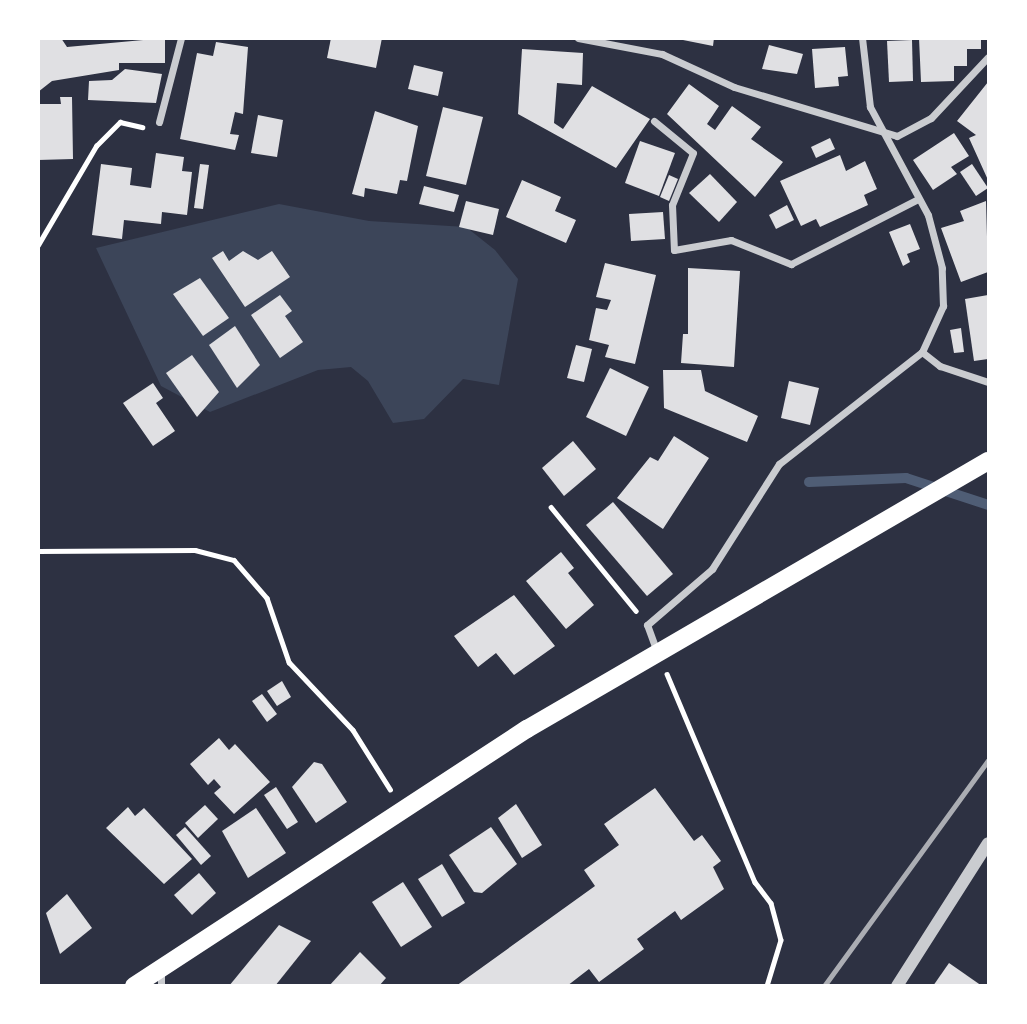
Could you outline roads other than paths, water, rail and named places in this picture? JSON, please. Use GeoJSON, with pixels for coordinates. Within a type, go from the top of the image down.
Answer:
{"type":"FeatureCollection","features":[{"type":"Feature","properties":{"kind":"main road"},"geometry":{"type":"LineString","coordinates":[[134,985],[402,808],[657,652],[989,461]]}},
{"type":"Feature","properties":{"kind":"street"},"geometry":{"type":"LineString","coordinates":[[159,122],[181,38]]}},
{"type":"Feature","properties":{"kind":"street"},"geometry":{"type":"LineString","coordinates":[[578,38],[662,54],[734,87],[897,136],[931,118],[989,57]]}},
{"type":"Feature","properties":{"kind":"street"},"geometry":{"type":"LineString","coordinates":[[657,652],[647,625],[712,569],[779,464],[922,352],[943,306],[942,281],[918,199],[870,107],[862,38]]}},
{"type":"Feature","properties":{"kind":"street"},"geometry":{"type":"LineString","coordinates":[[654,121],[693,153],[672,205],[674,250],[732,240],[791,264],[918,199]]}},
{"type":"Feature","properties":{"kind":"street"},"geometry":{"type":"LineString","coordinates":[[922,352],[940,366],[989,382]]}},
{"type":"Feature","properties":{"kind":"street"},"geometry":{"type":"LineString","coordinates":[[897,985],[989,843]]}},
{"type":"Feature","properties":{"kind":"street"},"geometry":{"type":"LineString","coordinates":[[161,985],[162,967]]}},
{"type":"Feature","properties":{"kind":"waterway"},"geometry":{"type":"LineString","coordinates":[[809,482],[906,478],[988,505]]}},
{"type":"Feature","properties":{"kind":"railway"},"geometry":{"type":"LineString","coordinates":[[824,986],[988,760]]}}]}
